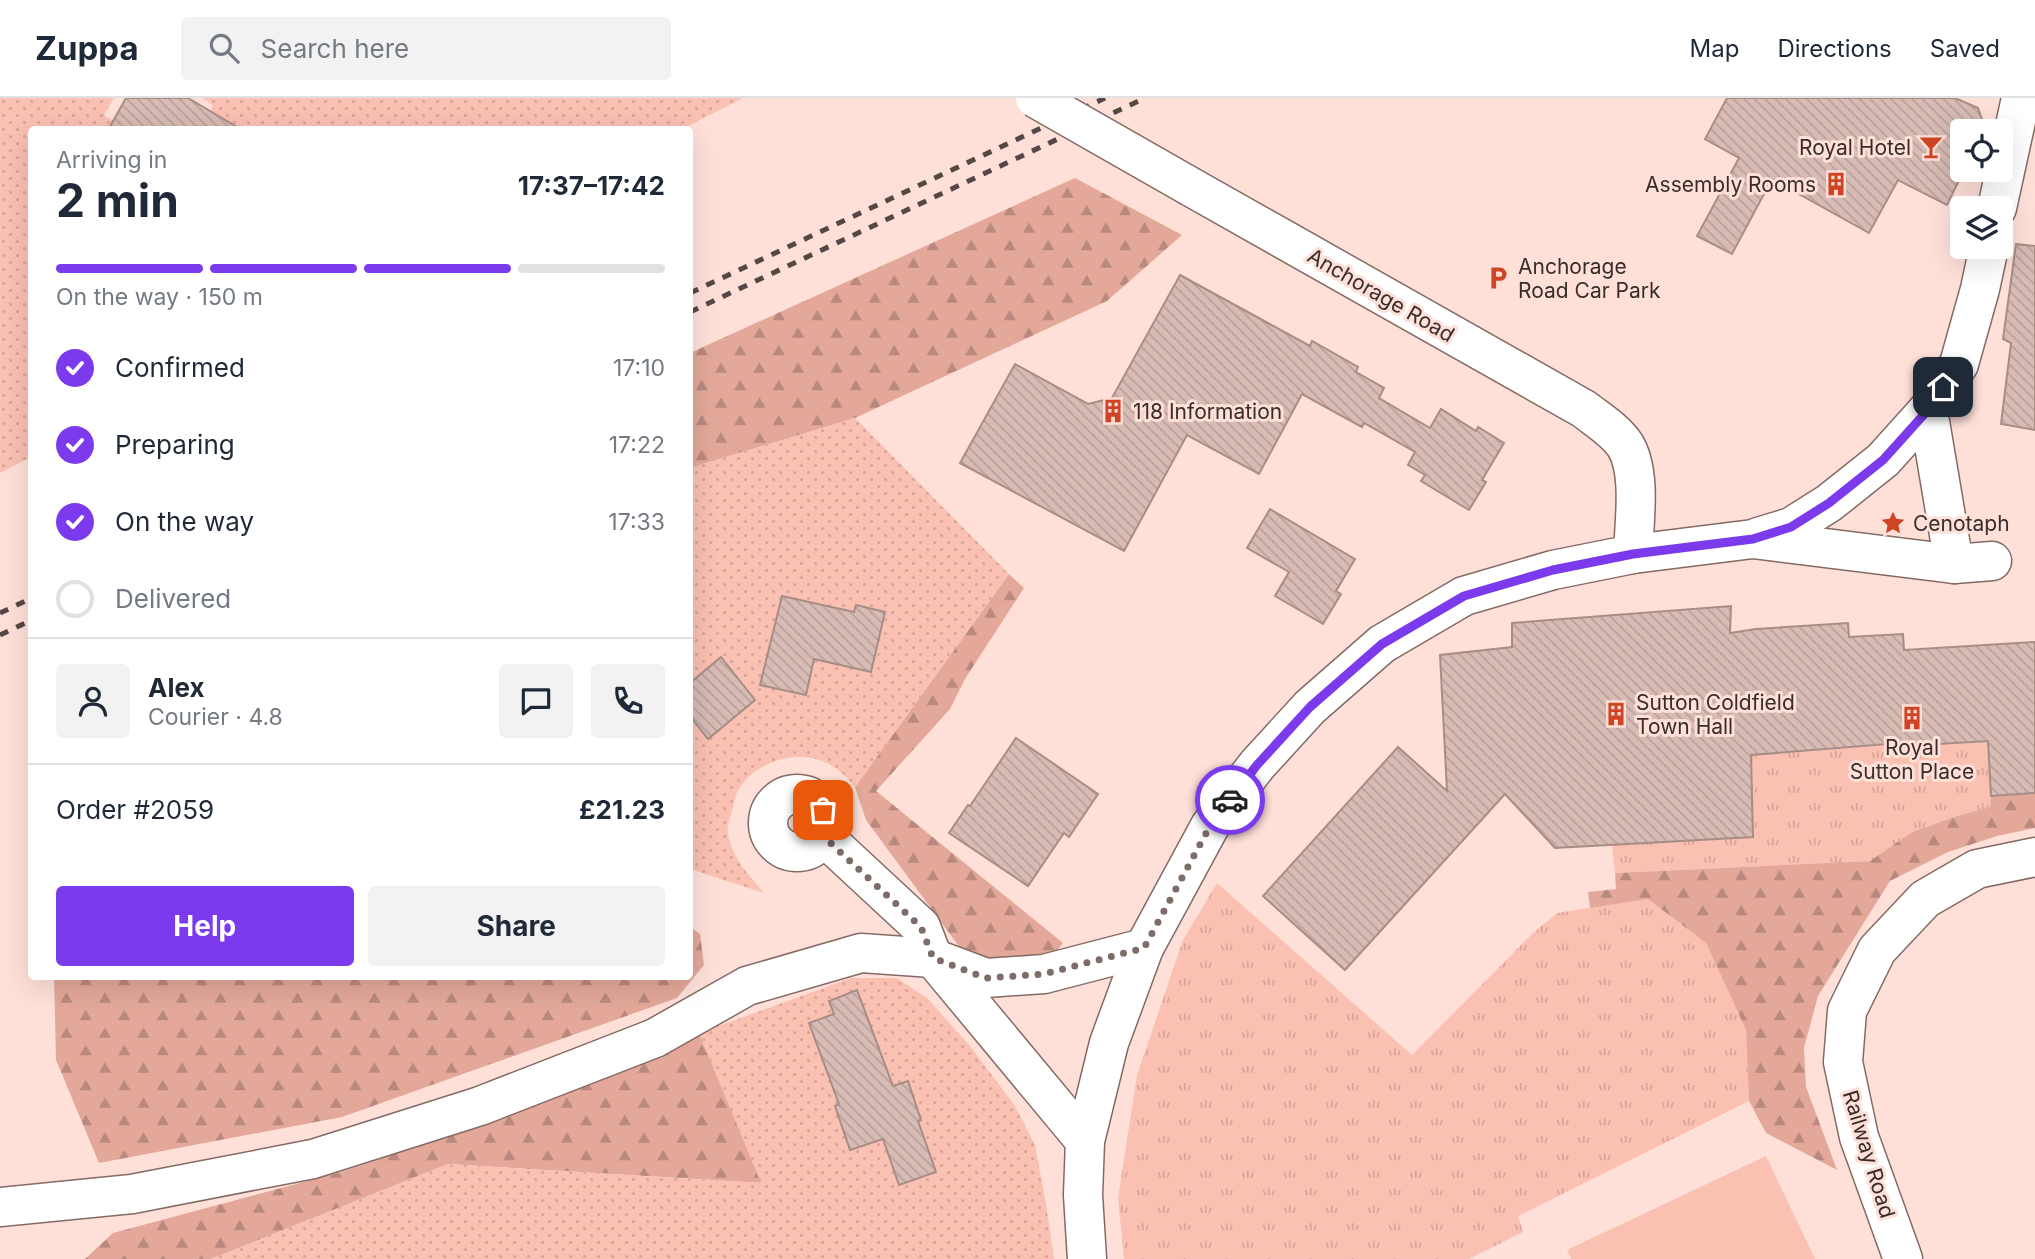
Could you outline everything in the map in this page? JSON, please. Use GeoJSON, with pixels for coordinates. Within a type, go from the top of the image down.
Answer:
{"type":"FeatureCollection","features":[{"type":"Feature","properties":{"kind":"street","name":"Anchorage Road"},"geometry":{"type":"LineString","coordinates":[[1035,98],[1584,409],[1610,429],[1625,446],[1633,466],[1633,554]]}},
{"type":"Feature","properties":{"kind":"street"},"geometry":{"type":"LineString","coordinates":[[2000,196],[2021,98]]}},
{"type":"Feature","properties":{"kind":"street"},"geometry":{"type":"LineString","coordinates":[[1087,1259],[1083,1195],[1085,1141],[1109,1043],[1144,948],[1210,826],[1257,765],[1310,707],[1382,644],[1464,596],[1553,570],[1633,554],[1753,539],[1791,527],[1829,503],[1883,460],[1928,410],[1959,364],[1986,259]]}},
{"type":"Feature","properties":{"kind":"street"},"geometry":{"type":"LineString","coordinates":[[1928,410],[1954,564]]}},
{"type":"Feature","properties":{"kind":"street"},"geometry":{"type":"LineString","coordinates":[[1753,539],[1954,564],[1992,561]]}},
{"type":"Feature","properties":{"kind":"street"},"geometry":{"type":"LineString","coordinates":[[823,836],[921,927],[933,958],[1085,1141]]}},
{"type":"Feature","properties":{"kind":"street","name":"Railway Road"},"geometry":{"type":"LineString","coordinates":[[1903,1259],[1859,1136],[1845,1075],[1843,1062],[1847,1012],[1877,950],[1925,899],[1977,869],[2035,857]]}},
{"type":"Feature","properties":{"kind":"street"},"geometry":{"type":"LineString","coordinates":[[0,1208],[132,1194],[313,1159],[480,1106],[655,1038],[747,986],[861,953],[933,958],[986,978],[1044,974],[1144,948]]}},
{"type":"Feature","properties":{"kind":"green space"},"geometry":{"type":"Polygon","coordinates":[[[0,98],[114,98],[104,115],[113,121],[113,126],[28,126],[28,459],[0,473],[0,98]]]}},
{"type":"Feature","properties":{"kind":"green space"},"geometry":{"type":"Polygon","coordinates":[[[202,98],[743,98],[688,126],[202,126],[213,105],[202,98]]]}},
{"type":"Feature","properties":{"kind":"green space"},"geometry":{"type":"Polygon","coordinates":[[[1075,178],[1182,235],[1107,301],[855,418],[693,467],[693,352],[1075,178]]]}},
{"type":"Feature","properties":{"kind":"green space"},"geometry":{"type":"Polygon","coordinates":[[[855,418],[1009,574],[855,787],[831,765],[820,760],[796,757],[762,767],[741,785],[729,820],[728,834],[737,858],[764,893],[693,870],[693,467],[855,418]]]}},
{"type":"Feature","properties":{"kind":"green space"},"geometry":{"type":"Polygon","coordinates":[[[1009,574],[1024,588],[965,679],[950,709],[876,791],[1063,943],[1052,957],[969,960],[866,820],[855,787],[1009,574]]]}},
{"type":"Feature","properties":{"kind":"green space"},"geometry":{"type":"Polygon","coordinates":[[[1886,739],[1888,749],[1914,748],[1914,740],[1988,741],[1990,807],[1912,832],[1870,861],[1615,873],[1612,845],[1752,837],[1751,755],[1842,748],[1886,739]]]}},
{"type":"Feature","properties":{"kind":"green space"},"geometry":{"type":"Polygon","coordinates":[[[2035,793],[2035,828],[1997,836],[1948,852],[1890,881],[1818,996],[1804,1048],[1806,1087],[1837,1170],[1766,1133],[1749,1101],[1746,1030],[1706,943],[1648,899],[1590,908],[1588,892],[1616,889],[1615,873],[1870,861],[1912,832],[1990,807],[1991,796],[2035,793]]]}},
{"type":"Feature","properties":{"kind":"green space"},"geometry":{"type":"Polygon","coordinates":[[[1217,883],[1412,1055],[1533,933],[1557,913],[1648,899],[1706,943],[1746,1030],[1749,1101],[1518,1216],[1523,1232],[1469,1259],[1124,1259],[1118,1198],[1137,1075],[1183,940],[1217,883]]]}},
{"type":"Feature","properties":{"kind":"green space"},"geometry":{"type":"Polygon","coordinates":[[[693,929],[700,934],[704,965],[693,978],[693,929]]]}},
{"type":"Feature","properties":{"kind":"green space"},"geometry":{"type":"Polygon","coordinates":[[[851,978],[897,978],[928,999],[970,1046],[1015,1106],[1035,1145],[1054,1259],[211,1259],[448,1164],[761,1183],[699,1033],[851,978]]]}},
{"type":"Feature","properties":{"kind":"green space"},"geometry":{"type":"Polygon","coordinates":[[[54,980],[692,980],[677,998],[342,1117],[99,1163],[56,1060],[54,980]]]}},
{"type":"Feature","properties":{"kind":"green space"},"geometry":{"type":"Polygon","coordinates":[[[699,1033],[762,1183],[448,1164],[211,1259],[85,1259],[113,1233],[341,1172],[495,1121],[699,1033]]]}},
{"type":"Feature","properties":{"kind":"green space"},"geometry":{"type":"Polygon","coordinates":[[[1766,1156],[1815,1259],[1571,1259],[1567,1250],[1766,1156]]]}},
{"type":"Feature","properties":{"kind":"building"},"geometry":{"type":"Polygon","coordinates":[[[126,98],[188,98],[235,126],[110,126],[126,98]]]}},
{"type":"Feature","properties":{"kind":"building"},"geometry":{"type":"Polygon","coordinates":[[[1727,98],[1955,98],[1978,108],[1982,119],[1950,119],[1950,182],[1958,182],[1947,205],[1898,180],[1869,233],[1772,179],[1732,254],[1697,236],[1739,158],[1705,139],[1727,98]]]}},
{"type":"Feature","properties":{"kind":"building"},"geometry":{"type":"Polygon","coordinates":[[[2016,244],[2035,246],[2035,430],[2001,424],[2011,343],[2003,339],[2016,244]]]}},
{"type":"Feature","properties":{"kind":"building","name":"118 Information"},"geometry":{"type":"Polygon","coordinates":[[[1180,275],[1310,346],[1312,341],[1358,367],[1356,372],[1384,388],[1379,398],[1430,428],[1441,409],[1476,431],[1478,427],[1504,443],[1482,480],[1486,482],[1469,510],[1421,481],[1425,475],[1408,465],[1415,452],[1364,423],[1362,427],[1302,394],[1259,474],[1187,435],[1124,551],[960,463],[1015,364],[1088,404],[1112,398],[1180,275]]]}},
{"type":"Feature","properties":{"kind":"building"},"geometry":{"type":"Polygon","coordinates":[[[1270,509],[1355,559],[1336,591],[1341,594],[1323,624],[1275,596],[1289,572],[1247,548],[1270,509]]]}},
{"type":"Feature","properties":{"kind":"building"},"geometry":{"type":"Polygon","coordinates":[[[782,596],[854,612],[856,605],[885,612],[871,672],[814,659],[806,695],[760,685],[782,596]]]}},
{"type":"Feature","properties":{"kind":"building"},"geometry":{"type":"Polygon","coordinates":[[[1731,606],[1730,633],[1848,623],[1849,637],[1903,634],[1904,650],[2035,642],[2035,793],[1991,796],[1988,741],[1887,747],[1887,744],[1751,755],[1753,837],[1555,848],[1505,794],[1345,970],[1263,896],[1398,747],[1447,791],[1440,655],[1512,647],[1512,623],[1731,606]]]}},
{"type":"Feature","properties":{"kind":"building"},"geometry":{"type":"Polygon","coordinates":[[[721,657],[755,700],[708,739],[693,720],[693,680],[721,657]]]}},
{"type":"Feature","properties":{"kind":"building"},"geometry":{"type":"Polygon","coordinates":[[[1016,738],[1098,794],[1069,837],[1064,833],[1028,886],[949,833],[1016,738]]]}},
{"type":"Feature","properties":{"kind":"building"},"geometry":{"type":"Polygon","coordinates":[[[857,990],[893,1086],[908,1081],[921,1120],[918,1121],[936,1172],[899,1185],[883,1139],[850,1150],[835,1106],[839,1104],[809,1023],[834,1014],[829,1001],[857,990]]]}},
{"type":"Feature","properties":{"kind":"railway"},"geometry":{"type":"LineString","coordinates":[[693,292],[1105,98]]}},
{"type":"Feature","properties":{"kind":"railway"},"geometry":{"type":"LineString","coordinates":[[693,311],[1145,98]]}},
{"type":"Feature","properties":{"kind":"railway"},"geometry":{"type":"LineString","coordinates":[[0,613],[28,600]]}},
{"type":"Feature","properties":{"kind":"railway"},"geometry":{"type":"LineString","coordinates":[[0,635],[28,622]]}},
{"type":"Feature","properties":{"kind":"way so far"},"geometry":{"type":"LineString","coordinates":[[823,810],[826,824],[823,836],[921,927],[933,958],[986,978],[1044,974],[1144,948],[1210,826],[1230,800]]}},
{"type":"Feature","properties":{"kind":"place","name":"Royal Hotel"},"geometry":{"type":"Point","coordinates":[1931,147]}},
{"type":"Feature","properties":{"kind":"place","name":"Assembly Rooms"},"geometry":{"type":"Point","coordinates":[1836,184]}},
{"type":"Feature","properties":{"kind":"place","name":"Anchorage Road Car Park"},"geometry":{"type":"Point","coordinates":[1498,278]}},
{"type":"Feature","properties":{"kind":"place","name":"118 Information"},"geometry":{"type":"Point","coordinates":[1113,411]}},
{"type":"Feature","properties":{"kind":"place","name":"Cenotaph"},"geometry":{"type":"Point","coordinates":[1893,523]}},
{"type":"Feature","properties":{"kind":"place","name":"Sutton Coldfield Town Hall"},"geometry":{"type":"Point","coordinates":[1616,714]}},
{"type":"Feature","properties":{"kind":"place","name":"Royal Sutton Place"},"geometry":{"type":"Point","coordinates":[1912,718]}},
{"type":"Feature","properties":{"kind":"route"},"geometry":{"type":"LineString","coordinates":[[1230,800],[1257,765],[1310,707],[1382,644],[1464,596],[1553,570],[1633,554],[1753,539],[1791,527],[1829,503],[1883,460],[1928,410],[1943,387]]}}]}
